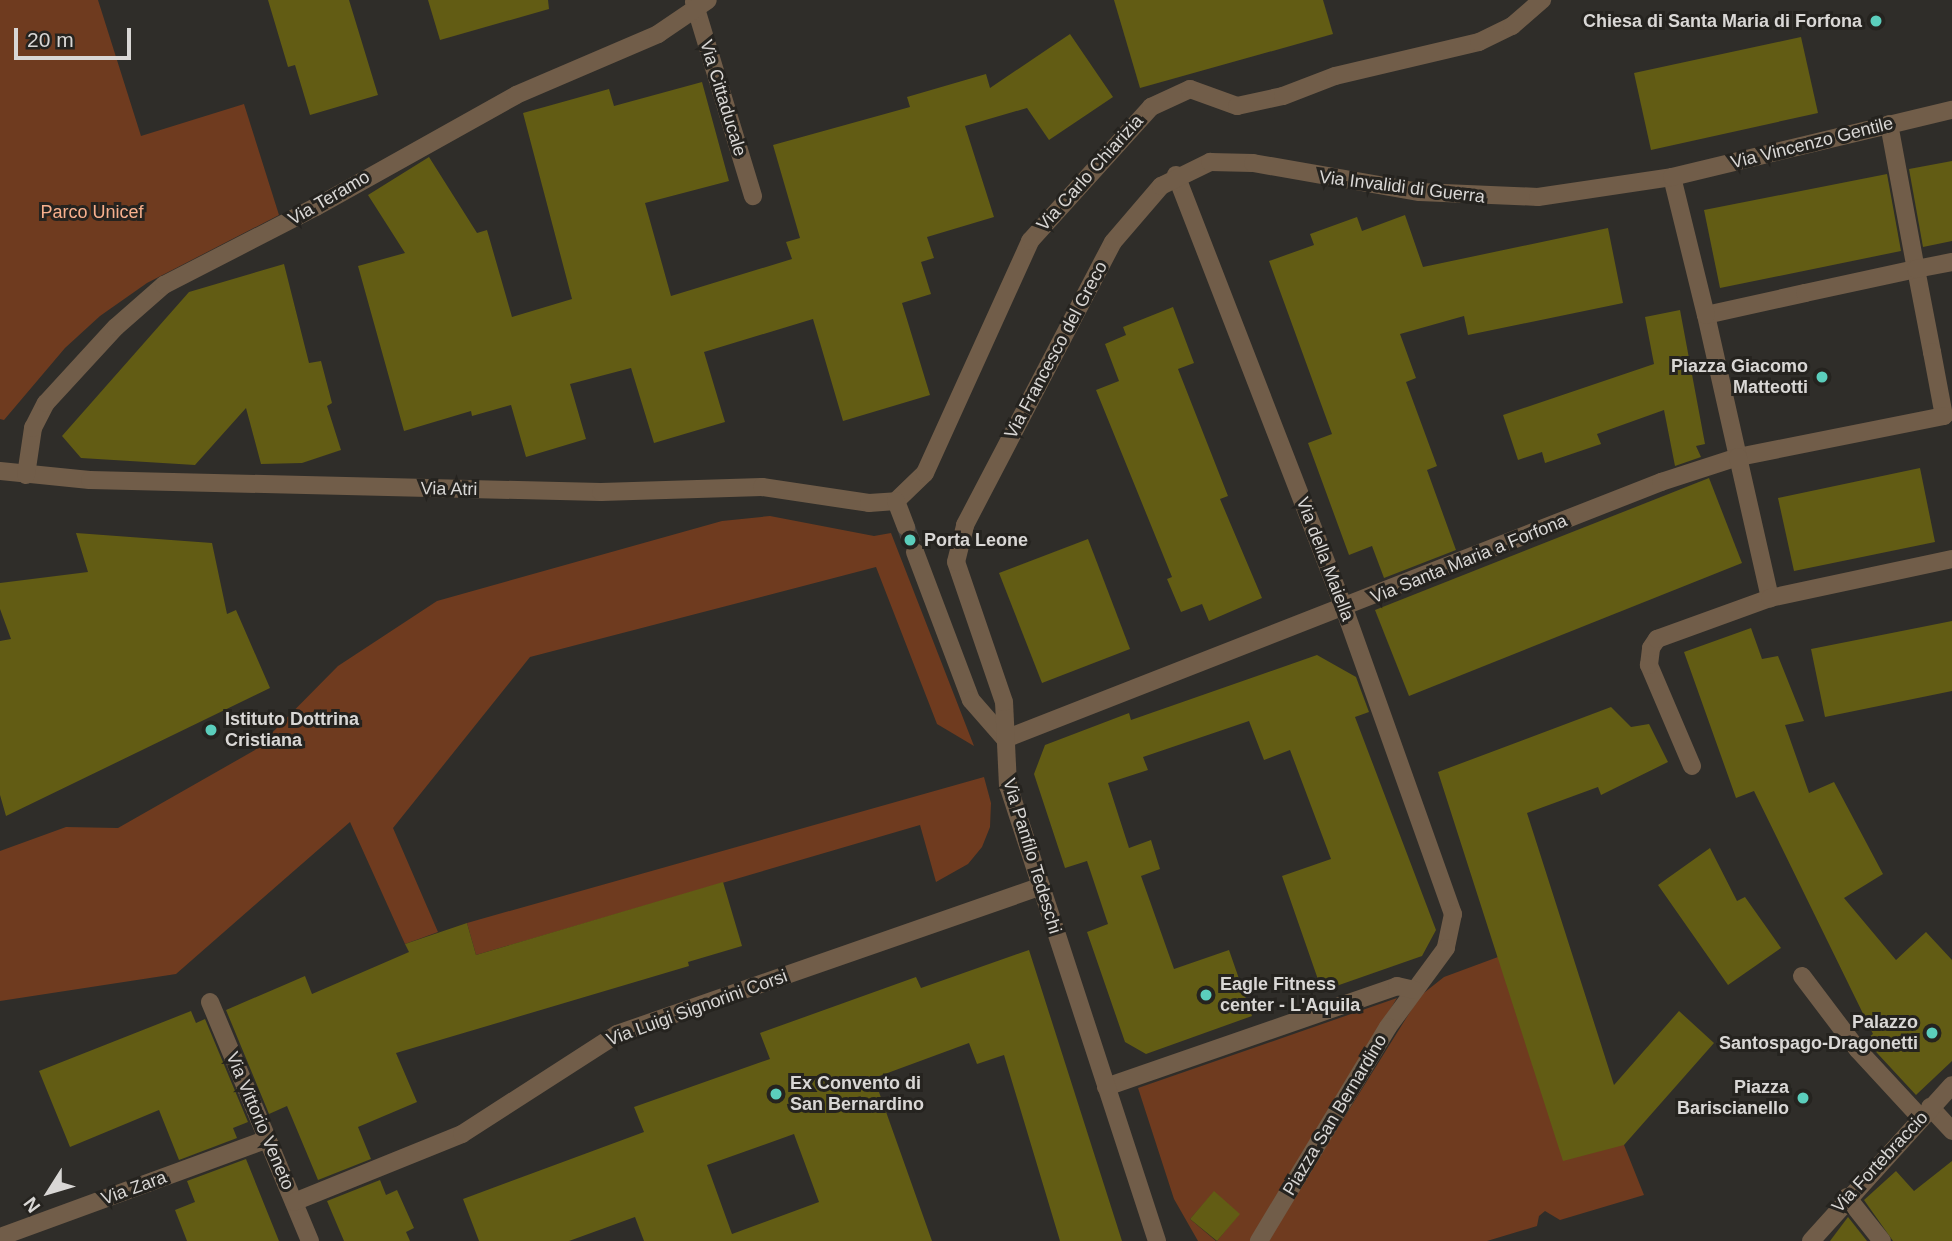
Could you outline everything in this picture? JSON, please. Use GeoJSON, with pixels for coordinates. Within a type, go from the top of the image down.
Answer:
{"type":"FeatureCollection","features":[{"type":"Feature","properties":{"kind":"street","name":"Via Carlo Chiarizia"},"geometry":{"type":"LineString","coordinates":[[896,501],[925,472],[1030,241],[1151,107],[1190,89],[1237,106],[1283,96],[1335,76],[1479,42],[1512,26],[1542,0]]}},
{"type":"Feature","properties":{"kind":"street","name":"Via Cittaducale"},"geometry":{"type":"LineString","coordinates":[[699,4],[753,196]]}},
{"type":"Feature","properties":{"kind":"street","name":"Via Teramo"},"geometry":{"type":"LineString","coordinates":[[26,475],[33,428],[46,403],[108,334],[164,285],[316,207],[516,95],[632,47],[699,4]]}},
{"type":"Feature","properties":{"kind":"street","name":"Via Vincenzo Gentile"},"geometry":{"type":"LineString","coordinates":[[1672,177],[1952,110]]}},
{"type":"Feature","properties":{"kind":"street"},"geometry":{"type":"LineString","coordinates":[[1738,457],[1948,414],[1916,269],[1889,124]]}},
{"type":"Feature","properties":{"kind":"street","name":"Via Invalidi di Guerra"},"geometry":{"type":"LineString","coordinates":[[1176,175],[1210,162],[1232,160],[1420,192],[1511,198],[1570,195],[1672,177]]}},
{"type":"Feature","properties":{"kind":"street","name":"Via Francesco del Greco"},"geometry":{"type":"LineString","coordinates":[[958,542],[1113,242],[1144,200],[1176,175]]}},
{"type":"Feature","properties":{"kind":"street","name":"Via della Maiella"},"geometry":{"type":"LineString","coordinates":[[1176,175],[1345,608],[1450,902],[1453,925],[1446,948]]}},
{"type":"Feature","properties":{"kind":"street"},"geometry":{"type":"LineString","coordinates":[[1672,177],[1706,315],[1769,598]]}},
{"type":"Feature","properties":{"kind":"street"},"geometry":{"type":"LineString","coordinates":[[1706,315],[1952,262]]}},
{"type":"Feature","properties":{"kind":"street","name":"Via Santa Maria a Forfona"},"geometry":{"type":"LineString","coordinates":[[1005,739],[1648,487],[1738,457]]}},
{"type":"Feature","properties":{"kind":"street","name":"Via Atri"},"geometry":{"type":"LineString","coordinates":[[0,471],[26,475],[601,492],[762,487],[869,503],[896,501]]}},
{"type":"Feature","properties":{"kind":"street"},"geometry":{"type":"LineString","coordinates":[[896,501],[906,527]]}},
{"type":"Feature","properties":{"kind":"street","name":"Via Panfilo Tedeschi"},"geometry":{"type":"LineString","coordinates":[[958,542],[958,572],[1004,702],[1006,778],[1106,1087]]}},
{"type":"Feature","properties":{"kind":"street"},"geometry":{"type":"LineString","coordinates":[[915,552],[971,700],[1005,739]]}},
{"type":"Feature","properties":{"kind":"street"},"geometry":{"type":"LineString","coordinates":[[1692,766],[1649,665],[1651,648],[1667,633],[1769,598],[1952,559]]}},
{"type":"Feature","properties":{"kind":"street","name":"Via Luigi Signorini Corsi"},"geometry":{"type":"LineString","coordinates":[[294,1202],[462,1134],[617,1034],[1041,886]]}},
{"type":"Feature","properties":{"kind":"street","name":"Piazza San Bernardino"},"geometry":{"type":"LineString","coordinates":[[1259,1241],[1414,990],[1446,948]]}},
{"type":"Feature","properties":{"kind":"street"},"geometry":{"type":"LineString","coordinates":[[1802,976],[1850,1040],[1925,1112],[1952,1131]]}},
{"type":"Feature","properties":{"kind":"street"},"geometry":{"type":"LineString","coordinates":[[1157,1241],[1106,1087],[1397,986],[1414,990]]}},
{"type":"Feature","properties":{"kind":"street","name":"Via Vittorio Veneto"},"geometry":{"type":"LineString","coordinates":[[211,1002],[310,1241]]}},
{"type":"Feature","properties":{"kind":"street","name":"Via Fortebraccio"},"geometry":{"type":"LineString","coordinates":[[1811,1241],[1846,1197],[1952,1085]]}},
{"type":"Feature","properties":{"kind":"street","name":"Via Zara"},"geometry":{"type":"LineString","coordinates":[[0,1237],[268,1139]]}},
{"type":"Feature","properties":{"kind":"street"},"geometry":{"type":"LineString","coordinates":[[1846,1197],[1882,1241]]}},
{"type":"Feature","properties":{"kind":"green space","name":"Parco Unicef"},"geometry":{"type":"Polygon","coordinates":[[[0,0],[98,0],[141,136],[244,104],[279,215],[147,283],[100,316],[65,348],[4,420],[0,419],[0,0]]]}},
{"type":"Feature","properties":{"kind":"green space"},"geometry":{"type":"Polygon","coordinates":[[[770,516],[874,536],[891,533],[974,746],[937,724],[876,567],[530,657],[393,828],[438,932],[405,944],[350,822],[176,974],[0,1001],[0,851],[66,827],[118,828],[255,750],[338,666],[437,601],[722,521],[770,516]]]}},
{"type":"Feature","properties":{"kind":"green space"},"geometry":{"type":"Polygon","coordinates":[[[984,777],[991,803],[990,827],[982,847],[968,864],[936,882],[920,825],[476,955],[467,923],[984,777]]]}},
{"type":"Feature","properties":{"kind":"green space"},"geometry":{"type":"Polygon","coordinates":[[[1498,957],[1624,1145],[1644,1195],[1560,1220],[1545,1211],[1539,1216],[1537,1226],[1487,1241],[1267,1241],[1420,996],[1444,977],[1498,957]]]}},
{"type":"Feature","properties":{"kind":"green space"},"geometry":{"type":"Polygon","coordinates":[[[1397,998],[1253,1241],[1217,1241],[1239,1214],[1214,1192],[1190,1219],[1216,1241],[1198,1241],[1174,1199],[1138,1088],[1397,998]]]}},
{"type":"Feature","properties":{"kind":"building"},"geometry":{"type":"Polygon","coordinates":[[[268,0],[349,0],[378,95],[310,115],[295,65],[288,67],[268,0]]]}},
{"type":"Feature","properties":{"kind":"building"},"geometry":{"type":"Polygon","coordinates":[[[428,0],[548,0],[549,9],[440,40],[428,0]]]}},
{"type":"Feature","properties":{"kind":"building"},"geometry":{"type":"Polygon","coordinates":[[[1114,0],[1323,0],[1333,34],[1140,88],[1114,0]]]}},
{"type":"Feature","properties":{"kind":"building"},"geometry":{"type":"Polygon","coordinates":[[[1070,34],[1113,97],[1049,140],[1027,108],[965,126],[994,217],[927,237],[934,258],[921,262],[931,294],[902,303],[930,395],[843,421],[813,319],[704,352],[725,422],[654,443],[631,368],[570,384],[586,439],[526,457],[511,405],[472,416],[471,411],[404,431],[358,266],[405,253],[368,195],[429,157],[477,233],[487,230],[512,317],[572,299],[523,113],[609,89],[614,106],[702,82],[729,181],[645,203],[671,296],[792,259],[786,242],[800,238],[773,145],[910,107],[907,97],[986,74],[990,88],[1070,34]]]}},
{"type":"Feature","properties":{"kind":"building"},"geometry":{"type":"Polygon","coordinates":[[[1801,37],[1818,113],[1651,150],[1634,73],[1801,37]]]}},
{"type":"Feature","properties":{"kind":"building"},"geometry":{"type":"Polygon","coordinates":[[[1952,161],[1952,241],[1923,247],[1909,169],[1952,161]]]}},
{"type":"Feature","properties":{"kind":"building"},"geometry":{"type":"Polygon","coordinates":[[[1887,174],[1901,251],[1720,288],[1704,210],[1887,174]]]}},
{"type":"Feature","properties":{"kind":"building"},"geometry":{"type":"Polygon","coordinates":[[[1405,215],[1423,267],[1608,228],[1623,303],[1468,335],[1464,316],[1400,334],[1416,378],[1406,382],[1437,466],[1427,470],[1456,550],[1384,578],[1372,546],[1349,555],[1308,443],[1332,434],[1269,261],[1314,245],[1310,234],[1357,217],[1362,231],[1405,215]]]}},
{"type":"Feature","properties":{"kind":"building"},"geometry":{"type":"Polygon","coordinates":[[[284,264],[309,363],[321,361],[332,403],[327,406],[341,450],[302,463],[261,464],[246,408],[195,465],[81,458],[62,436],[189,292],[284,264]]]}},
{"type":"Feature","properties":{"kind":"building"},"geometry":{"type":"Polygon","coordinates":[[[1173,307],[1194,363],[1178,369],[1228,496],[1220,499],[1262,598],[1209,621],[1202,604],[1181,612],[1167,579],[1172,577],[1096,390],[1119,381],[1105,344],[1126,335],[1123,327],[1173,307]]]}},
{"type":"Feature","properties":{"kind":"building"},"geometry":{"type":"Polygon","coordinates":[[[1680,310],[1705,444],[1696,446],[1701,457],[1675,466],[1664,410],[1597,434],[1601,444],[1545,463],[1542,452],[1518,460],[1503,415],[1654,364],[1645,317],[1680,310]]]}},
{"type":"Feature","properties":{"kind":"building"},"geometry":{"type":"Polygon","coordinates":[[[1920,468],[1935,542],[1794,571],[1778,498],[1920,468]]]}},
{"type":"Feature","properties":{"kind":"building"},"geometry":{"type":"Polygon","coordinates":[[[1709,478],[1742,563],[1409,696],[1375,610],[1709,478]]]}},
{"type":"Feature","properties":{"kind":"building"},"geometry":{"type":"Polygon","coordinates":[[[76,533],[212,543],[227,614],[236,610],[270,688],[6,816],[0,795],[0,641],[11,639],[0,609],[0,583],[88,572],[76,533]]]}},
{"type":"Feature","properties":{"kind":"building"},"geometry":{"type":"Polygon","coordinates":[[[1088,539],[1130,649],[1042,683],[999,573],[1088,539]]]}},
{"type":"Feature","properties":{"kind":"building"},"geometry":{"type":"Polygon","coordinates":[[[1952,621],[1952,691],[1825,717],[1811,649],[1952,621]]]}},
{"type":"Feature","properties":{"kind":"building"},"geometry":{"type":"Polygon","coordinates":[[[1751,628],[1762,659],[1778,656],[1804,721],[1785,725],[1809,793],[1834,782],[1883,874],[1844,898],[1896,960],[1926,932],[1952,960],[1952,1061],[1916,1095],[1865,1040],[1873,1034],[1754,791],[1736,798],[1684,652],[1751,628]]]}},
{"type":"Feature","properties":{"kind":"building"},"geometry":{"type":"Polygon","coordinates":[[[1317,655],[1356,677],[1369,712],[1355,717],[1436,930],[1422,956],[1322,991],[1282,876],[1331,859],[1290,750],[1264,760],[1249,721],[1143,757],[1148,770],[1108,783],[1129,848],[1151,840],[1160,869],[1141,876],[1174,969],[1229,950],[1252,1016],[1146,1054],[1125,1042],[1087,932],[1108,924],[1087,861],[1065,868],[1034,774],[1045,745],[1129,713],[1131,720],[1317,655]]]}},
{"type":"Feature","properties":{"kind":"building"},"geometry":{"type":"Polygon","coordinates":[[[1611,707],[1631,727],[1649,724],[1668,762],[1601,795],[1598,787],[1527,813],[1614,1085],[1679,1011],[1714,1043],[1624,1145],[1563,1161],[1438,772],[1611,707]]]}},
{"type":"Feature","properties":{"kind":"building"},"geometry":{"type":"Polygon","coordinates":[[[1710,848],[1737,901],[1745,897],[1781,948],[1728,985],[1658,885],[1710,848]]]}},
{"type":"Feature","properties":{"kind":"building"},"geometry":{"type":"Polygon","coordinates":[[[723,882],[742,946],[688,962],[689,966],[396,1053],[417,1102],[358,1127],[371,1159],[318,1180],[287,1106],[269,1114],[226,1010],[305,976],[312,994],[409,952],[405,944],[467,923],[476,955],[723,882]]]}},
{"type":"Feature","properties":{"kind":"building","name":"Ex Convento di San Bernardino"},"geometry":{"type":"Polygon","coordinates":[[[1029,950],[1122,1241],[1060,1241],[1004,1055],[977,1064],[969,1043],[874,1078],[932,1241],[644,1241],[635,1217],[569,1241],[479,1241],[463,1199],[644,1132],[634,1107],[770,1059],[760,1033],[916,977],[921,988],[1029,950]],[[794,1134],[707,1165],[732,1234],[819,1202],[794,1134]]]}},
{"type":"Feature","properties":{"kind":"building"},"geometry":{"type":"Polygon","coordinates":[[[191,1011],[196,1023],[205,1019],[248,1122],[233,1128],[237,1138],[179,1160],[159,1110],[70,1147],[39,1071],[191,1011]]]}},
{"type":"Feature","properties":{"kind":"building"},"geometry":{"type":"Polygon","coordinates":[[[246,1159],[279,1241],[187,1241],[175,1210],[195,1202],[187,1181],[246,1159]]]}},
{"type":"Feature","properties":{"kind":"building"},"geometry":{"type":"Polygon","coordinates":[[[1952,1161],[1952,1241],[1893,1241],[1864,1200],[1896,1171],[1914,1191],[1952,1161]]]}},
{"type":"Feature","properties":{"kind":"building"},"geometry":{"type":"Polygon","coordinates":[[[380,1180],[386,1195],[397,1190],[414,1228],[406,1232],[410,1241],[344,1241],[327,1201],[380,1180]]]}},
{"type":"Feature","properties":{"kind":"building"},"geometry":{"type":"Polygon","coordinates":[[[1214,1191],[1240,1214],[1217,1241],[1190,1219],[1214,1191]]]}},
{"type":"Feature","properties":{"kind":"building"},"geometry":{"type":"Polygon","coordinates":[[[1848,1217],[1867,1241],[1830,1241],[1848,1217]]]}},
{"type":"Feature","properties":{"kind":"tunnel"},"geometry":{"type":"LineString","coordinates":[[906,527],[915,552]]}},
{"type":"Feature","properties":{"kind":"place","name":"Chiesa di Santa Maria di Forfona"},"geometry":{"type":"Point","coordinates":[1876,21]}},
{"type":"Feature","properties":{"kind":"place","name":"Piazza Giacomo Matteotti"},"geometry":{"type":"Point","coordinates":[1822,377]}},
{"type":"Feature","properties":{"kind":"place","name":"Porta Leone"},"geometry":{"type":"Point","coordinates":[910,540]}},
{"type":"Feature","properties":{"kind":"place","name":"Istituto Dottrina Cristiana"},"geometry":{"type":"Point","coordinates":[211,730]}},
{"type":"Feature","properties":{"kind":"place","name":"Eagle Fitness center - L'Aquila"},"geometry":{"type":"Point","coordinates":[1206,995]}},
{"type":"Feature","properties":{"kind":"place","name":"Palazzo Santospago-Dragonetti"},"geometry":{"type":"Point","coordinates":[1932,1033]}},
{"type":"Feature","properties":{"kind":"place","name":"Ex Convento di San Bernardino"},"geometry":{"type":"Point","coordinates":[776,1094]}},
{"type":"Feature","properties":{"kind":"place","name":"Piazza Bariscianello"},"geometry":{"type":"Point","coordinates":[1803,1098]}}]}
